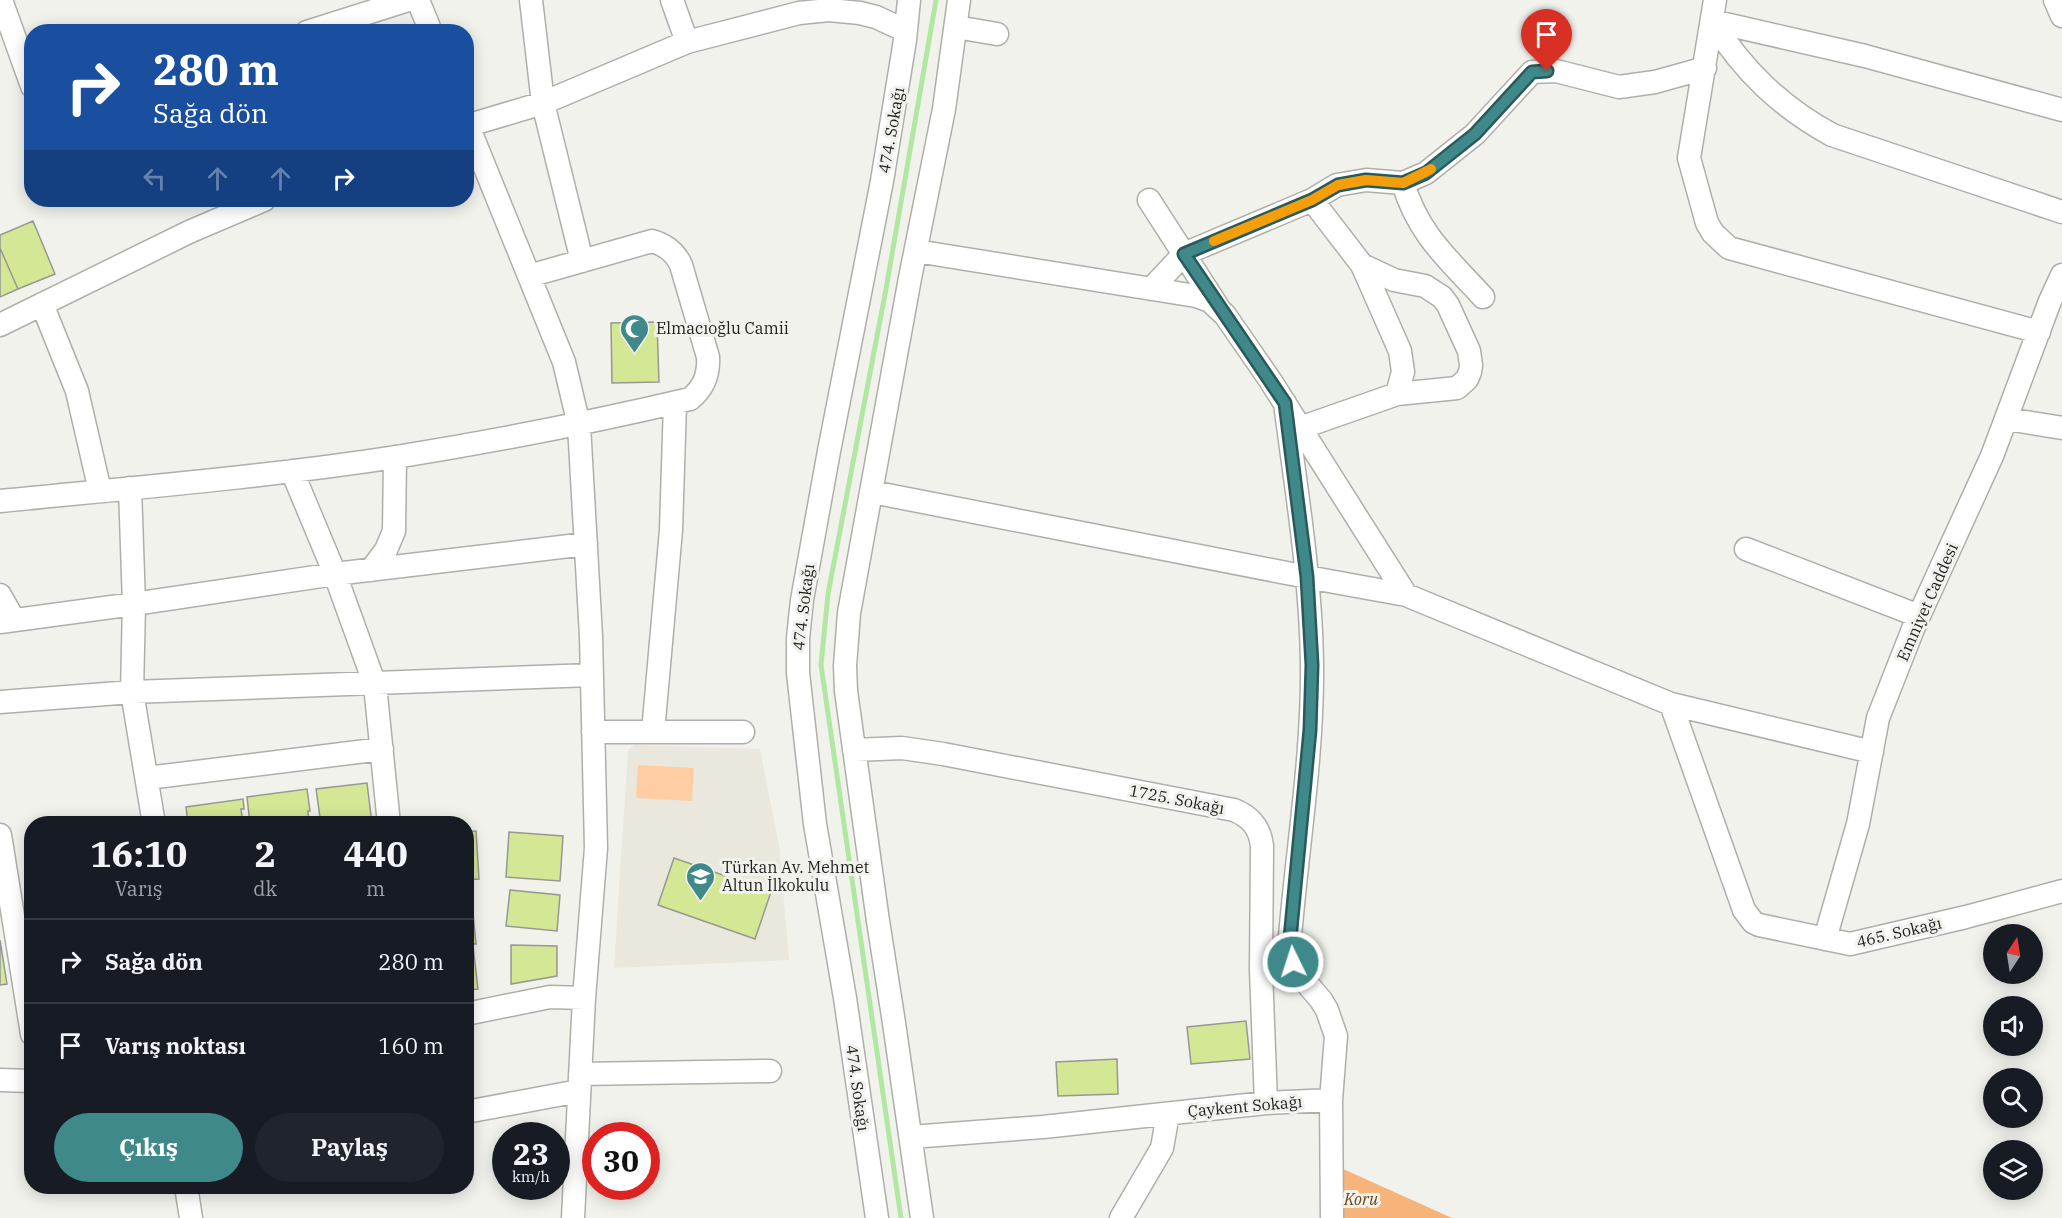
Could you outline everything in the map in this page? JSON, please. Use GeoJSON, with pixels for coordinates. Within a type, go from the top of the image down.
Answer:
{"type":"FeatureCollection","features":[{"type":"Feature","properties":{"kind":"street"},"geometry":{"type":"LineString","coordinates":[[1,0],[24,64]]}},
{"type":"Feature","properties":{"kind":"street"},"geometry":{"type":"LineString","coordinates":[[333,24],[408,0]]}},
{"type":"Feature","properties":{"kind":"street"},"geometry":{"type":"LineString","coordinates":[[418,0],[428,24]]}},
{"type":"Feature","properties":{"kind":"street"},"geometry":{"type":"LineString","coordinates":[[531,0],[543,103],[582,261]]}},
{"type":"Feature","properties":{"kind":"street"},"geometry":{"type":"LineString","coordinates":[[672,0],[687,42]]}},
{"type":"Feature","properties":{"kind":"street","name":"474. Sokağı"},"geometry":{"type":"LineString","coordinates":[[877,1218],[845,998],[815,824],[797,647],[812,542],[882,181],[909,0]]}},
{"type":"Feature","properties":{"kind":"street"},"geometry":{"type":"LineString","coordinates":[[922,1218],[846,691],[846,641],[849,613],[944,109],[959,0]]}},
{"type":"Feature","properties":{"kind":"street"},"geometry":{"type":"LineString","coordinates":[[2055,0],[2062,16]]}},
{"type":"Feature","properties":{"kind":"street"},"geometry":{"type":"LineString","coordinates":[[474,122],[543,103],[687,42],[799,13],[845,10],[876,17],[906,31]]}},
{"type":"Feature","properties":{"kind":"street"},"geometry":{"type":"LineString","coordinates":[[1714,10],[1689,158],[1707,223],[1713,233],[1729,248],[2038,332]]}},
{"type":"Feature","properties":{"kind":"street"},"geometry":{"type":"LineString","coordinates":[[1714,10],[1876,59],[2062,110]]}},
{"type":"Feature","properties":{"kind":"street"},"geometry":{"type":"LineString","coordinates":[[1714,10],[1736,57],[1778,100],[1813,124],[1832,135],[2062,212]]}},
{"type":"Feature","properties":{"kind":"street"},"geometry":{"type":"LineString","coordinates":[[956,27],[997,34]]}},
{"type":"Feature","properties":{"kind":"street"},"geometry":{"type":"LineString","coordinates":[[1151,289],[1184,254],[1312,200],[1331,188],[1366,180],[1403,183],[1426,173],[1475,134],[1532,72],[1556,71],[1618,87],[1655,82],[1705,68]]}},
{"type":"Feature","properties":{"kind":"street"},"geometry":{"type":"LineString","coordinates":[[474,141],[564,362],[579,425],[592,675],[596,849],[584,998],[573,1218]]}},
{"type":"Feature","properties":{"kind":"street"},"geometry":{"type":"LineString","coordinates":[[1403,183],[1408,200],[1424,231],[1483,297]]}},
{"type":"Feature","properties":{"kind":"street"},"geometry":{"type":"LineString","coordinates":[[1149,200],[1218,307],[1285,403],[1406,594]]}},
{"type":"Feature","properties":{"kind":"street"},"geometry":{"type":"LineString","coordinates":[[1312,200],[1362,265],[1400,351],[1403,372],[1397,393]]}},
{"type":"Feature","properties":{"kind":"street"},"geometry":{"type":"LineString","coordinates":[[0,325],[189,232],[248,207]]}},
{"type":"Feature","properties":{"kind":"street"},"geometry":{"type":"LineString","coordinates":[[0,501],[292,471],[395,457],[579,425],[675,403],[690,399],[706,380],[708,365],[678,258],[668,248],[652,242],[529,276]]}},
{"type":"Feature","properties":{"kind":"street"},"geometry":{"type":"LineString","coordinates":[[916,251],[1203,298],[1218,307]]}},
{"type":"Feature","properties":{"kind":"street"},"geometry":{"type":"LineString","coordinates":[[1300,428],[1397,393],[1457,388],[1467,379],[1470,372],[1471,358],[1448,305],[1442,297],[1425,286],[1394,280],[1362,265]]}},
{"type":"Feature","properties":{"kind":"street","name":"Emniyet Caddesi"},"geometry":{"type":"LineString","coordinates":[[1825,939],[1858,825],[1878,718],[1919,616],[1976,493],[2007,418],[2038,332],[2058,307],[2062,275]]}},
{"type":"Feature","properties":{"kind":"street"},"geometry":{"type":"LineString","coordinates":[[42,304],[77,391],[100,491]]}},
{"type":"Feature","properties":{"kind":"street"},"geometry":{"type":"LineString","coordinates":[[653,732],[671,530],[675,403]]}},
{"type":"Feature","properties":{"kind":"street"},"geometry":{"type":"LineString","coordinates":[[1285,403],[1311,621],[1311,714],[1289,949],[1298,973],[1327,1010],[1336,1036],[1331,1100],[1332,1218]]}},
{"type":"Feature","properties":{"kind":"street"},"geometry":{"type":"LineString","coordinates":[[2007,418],[2062,428]]}},
{"type":"Feature","properties":{"kind":"street"},"geometry":{"type":"LineString","coordinates":[[372,570],[386,550],[394,531],[395,457]]}},
{"type":"Feature","properties":{"kind":"street"},"geometry":{"type":"LineString","coordinates":[[292,471],[335,574],[375,685],[388,816]]}},
{"type":"Feature","properties":{"kind":"street"},"geometry":{"type":"LineString","coordinates":[[130,488],[134,604],[132,692],[153,816]]}},
{"type":"Feature","properties":{"kind":"street"},"geometry":{"type":"LineString","coordinates":[[872,492],[1307,577],[1406,594],[1671,704],[1872,752]]}},
{"type":"Feature","properties":{"kind":"street"},"geometry":{"type":"LineString","coordinates":[[0,595],[7,621],[335,574],[586,544]]}},
{"type":"Feature","properties":{"kind":"street"},"geometry":{"type":"LineString","coordinates":[[1746,549],[1919,616]]}},
{"type":"Feature","properties":{"kind":"street"},"geometry":{"type":"LineString","coordinates":[[0,702],[132,692],[375,685],[592,675]]}},
{"type":"Feature","properties":{"kind":"street","name":"465. Sokağı"},"geometry":{"type":"LineString","coordinates":[[1671,704],[1740,899],[1748,916],[1764,927],[1850,944],[1966,917],[2062,891]]}},
{"type":"Feature","properties":{"kind":"street"},"geometry":{"type":"LineString","coordinates":[[593,732],[743,732]]}},
{"type":"Feature","properties":{"kind":"street","name":"1725. Sokağı"},"geometry":{"type":"LineString","coordinates":[[854,750],[902,748],[933,752],[1234,810],[1250,818],[1259,831],[1262,846],[1260,970],[1266,1103]]}},
{"type":"Feature","properties":{"kind":"street"},"geometry":{"type":"LineString","coordinates":[[147,778],[382,749]]}},
{"type":"Feature","properties":{"kind":"street"},"geometry":{"type":"LineString","coordinates":[[0,835],[24,984]]}},
{"type":"Feature","properties":{"kind":"street"},"geometry":{"type":"LineString","coordinates":[[474,1012],[550,997],[584,998]]}},
{"type":"Feature","properties":{"kind":"street"},"geometry":{"type":"LineString","coordinates":[[474,1110],[580,1083],[770,1071]]}},
{"type":"Feature","properties":{"kind":"street"},"geometry":{"type":"LineString","coordinates":[[0,1080],[24,1081]]}},
{"type":"Feature","properties":{"kind":"street","name":"Çaykent Sokağı"},"geometry":{"type":"LineString","coordinates":[[911,1137],[1043,1127],[1266,1103],[1331,1100]]}},
{"type":"Feature","properties":{"kind":"street"},"geometry":{"type":"LineString","coordinates":[[1121,1218],[1162,1148],[1168,1114]]}},
{"type":"Feature","properties":{"kind":"street"},"geometry":{"type":"LineString","coordinates":[[187,1194],[191,1218]]}},
{"type":"Feature","properties":{"kind":"shaded area","name":"Türkan Av. Mehmet Altun İlkokulu"},"geometry":{"type":"Polygon","coordinates":[[[635,745],[760,749],[779,845],[789,960],[614,968],[628,750],[635,745]]]}},
{"type":"Feature","properties":{"kind":"shaded area"},"geometry":{"type":"Polygon","coordinates":[[[638,765],[694,768],[692,801],[636,798],[638,765]]]}},
{"type":"Feature","properties":{"kind":"green space","name":"Koru"},"geometry":{"type":"Polygon","coordinates":[[[1341,1168],[1452,1218],[1341,1218],[1341,1168]]]}},
{"type":"Feature","properties":{"kind":"building"},"geometry":{"type":"Polygon","coordinates":[[[33,221],[55,274],[18,289],[0,248],[0,235],[33,221]]]}},
{"type":"Feature","properties":{"kind":"building"},"geometry":{"type":"Polygon","coordinates":[[[0,248],[18,289],[0,297],[0,248]]]}},
{"type":"Feature","properties":{"kind":"building","name":"Elmacıoğlu Camii"},"geometry":{"type":"Polygon","coordinates":[[[657,322],[659,382],[612,383],[611,323],[657,322]]]}},
{"type":"Feature","properties":{"kind":"building"},"geometry":{"type":"Polygon","coordinates":[[[367,783],[371,816],[320,816],[316,789],[367,783]]]}},
{"type":"Feature","properties":{"kind":"building"},"geometry":{"type":"Polygon","coordinates":[[[307,789],[310,811],[308,811],[308,816],[249,816],[247,797],[307,789]]]}},
{"type":"Feature","properties":{"kind":"building"},"geometry":{"type":"Polygon","coordinates":[[[243,799],[244,809],[241,809],[242,816],[187,816],[186,807],[243,799]]]}},
{"type":"Feature","properties":{"kind":"building"},"geometry":{"type":"Polygon","coordinates":[[[474,831],[476,831],[479,879],[474,879],[474,831]]]}},
{"type":"Feature","properties":{"kind":"building"},"geometry":{"type":"Polygon","coordinates":[[[509,832],[563,836],[560,881],[506,877],[509,832]]]}},
{"type":"Feature","properties":{"kind":"building"},"geometry":{"type":"Polygon","coordinates":[[[674,858],[771,892],[755,939],[658,905],[674,858]]]}},
{"type":"Feature","properties":{"kind":"building"},"geometry":{"type":"Polygon","coordinates":[[[510,890],[560,895],[557,931],[506,926],[510,890]]]}},
{"type":"Feature","properties":{"kind":"building"},"geometry":{"type":"Polygon","coordinates":[[[0,940],[7,984],[0,985],[0,940]]]}},
{"type":"Feature","properties":{"kind":"building"},"geometry":{"type":"Polygon","coordinates":[[[511,945],[557,946],[557,976],[511,984],[511,945]]]}},
{"type":"Feature","properties":{"kind":"building"},"geometry":{"type":"Polygon","coordinates":[[[474,955],[478,989],[474,989],[474,955]]]}},
{"type":"Feature","properties":{"kind":"building"},"geometry":{"type":"Polygon","coordinates":[[[1246,1021],[1250,1059],[1191,1064],[1187,1027],[1246,1021]]]}},
{"type":"Feature","properties":{"kind":"building"},"geometry":{"type":"Polygon","coordinates":[[[1117,1059],[1118,1094],[1058,1096],[1056,1062],[1117,1059]]]}},
{"type":"Feature","properties":{"kind":"waterway"},"geometry":{"type":"LineString","coordinates":[[901,1218],[821,665],[828,594],[886,289],[936,0]]}},
{"type":"Feature","properties":{"kind":"slow traffic"},"geometry":{"type":"LineString","coordinates":[[1214,241],[1312,200],[1338,185],[1366,180],[1403,183],[1431,169]]}},
{"type":"Feature","properties":{"kind":"place","name":"Elmacıoğlu Camii"},"geometry":{"type":"Point","coordinates":[635,354]}},
{"type":"Feature","properties":{"kind":"place","name":"Türkan Av. Mehmet Altun İlkokulu"},"geometry":{"type":"Point","coordinates":[701,902]}},
{"type":"Feature","properties":{"kind":"route"},"geometry":{"type":"LineString","coordinates":[[1293,962],[1289,949],[1310,730],[1312,665],[1307,577],[1285,403],[1184,254],[1312,200],[1338,185],[1366,180],[1403,183],[1426,173],[1475,134],[1532,72],[1547,71]]}}]}
